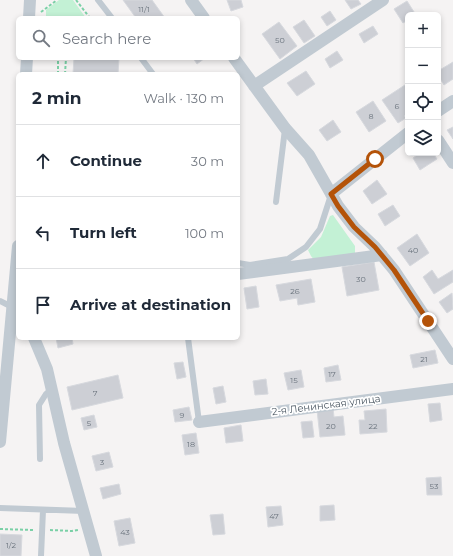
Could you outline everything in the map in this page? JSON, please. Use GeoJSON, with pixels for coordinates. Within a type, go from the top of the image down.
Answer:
{"type":"FeatureCollection","features":[{"type":"Feature","properties":{"kind":"street"},"geometry":{"type":"LineString","coordinates":[[29,16],[30,0]]}},
{"type":"Feature","properties":{"kind":"street"},"geometry":{"type":"LineString","coordinates":[[191,0],[203,16]]}},
{"type":"Feature","properties":{"kind":"street"},"geometry":{"type":"LineString","coordinates":[[254,86],[383,0]]}},
{"type":"Feature","properties":{"kind":"street"},"geometry":{"type":"LineString","coordinates":[[26,72],[27,60]]}},
{"type":"Feature","properties":{"kind":"street"},"geometry":{"type":"LineString","coordinates":[[235,60],[242,76],[254,86],[285,128],[309,156],[338,206],[354,227],[382,255],[394,270],[453,359]]}},
{"type":"Feature","properties":{"kind":"street"},"geometry":{"type":"LineString","coordinates":[[441,109],[453,101]]}},
{"type":"Feature","properties":{"kind":"street"},"geometry":{"type":"LineString","coordinates":[[331,194],[405,135]]}},
{"type":"Feature","properties":{"kind":"street"},"geometry":{"type":"LineString","coordinates":[[441,145],[453,163]]}},
{"type":"Feature","properties":{"kind":"street"},"geometry":{"type":"LineString","coordinates":[[240,274],[382,255]]}},
{"type":"Feature","properties":{"kind":"street"},"geometry":{"type":"LineString","coordinates":[[0,442],[16,309]]}},
{"type":"Feature","properties":{"kind":"street"},"geometry":{"type":"LineString","coordinates":[[35,340],[47,369],[64,443],[96,556]]}},
{"type":"Feature","properties":{"kind":"street","name":"2-я Ленинская улица"},"geometry":{"type":"LineString","coordinates":[[199,422],[453,389]]}},
{"type":"Feature","properties":{"kind":"lane"},"geometry":{"type":"LineString","coordinates":[[98,0],[110,16]]}},
{"type":"Feature","properties":{"kind":"lane"},"geometry":{"type":"LineString","coordinates":[[142,60],[152,72]]}},
{"type":"Feature","properties":{"kind":"lane"},"geometry":{"type":"LineString","coordinates":[[276,202],[285,128]]}},
{"type":"Feature","properties":{"kind":"lane"},"geometry":{"type":"LineString","coordinates":[[240,263],[250,265],[288,259],[306,247],[320,229],[331,194]]}},
{"type":"Feature","properties":{"kind":"lane"},"geometry":{"type":"LineString","coordinates":[[0,301],[16,309]]}},
{"type":"Feature","properties":{"kind":"lane"},"geometry":{"type":"LineString","coordinates":[[188,340],[199,422]]}},
{"type":"Feature","properties":{"kind":"lane"},"geometry":{"type":"LineString","coordinates":[[40,460],[39,405],[46,394],[52,389]]}},
{"type":"Feature","properties":{"kind":"lane"},"geometry":{"type":"LineString","coordinates":[[0,508],[84,511]]}},
{"type":"Feature","properties":{"kind":"lane"},"geometry":{"type":"LineString","coordinates":[[41,556],[43,510]]}},
{"type":"Feature","properties":{"kind":"path"},"geometry":{"type":"LineString","coordinates":[[41,12],[57,0]]}},
{"type":"Feature","properties":{"kind":"path"},"geometry":{"type":"LineString","coordinates":[[76,0],[88,16]]}},
{"type":"Feature","properties":{"kind":"path"},"geometry":{"type":"LineString","coordinates":[[58,60],[58,72]]}},
{"type":"Feature","properties":{"kind":"path"},"geometry":{"type":"LineString","coordinates":[[65,72],[66,60]]}},
{"type":"Feature","properties":{"kind":"green space"},"geometry":{"type":"Polygon","coordinates":[[[59,0],[73,0],[85,16],[46,16],[46,10],[59,0]]]}},
{"type":"Feature","properties":{"kind":"green space"},"geometry":{"type":"Polygon","coordinates":[[[333,215],[355,246],[355,253],[315,261],[308,250],[321,237],[330,216],[333,215]]]}},
{"type":"Feature","properties":{"kind":"building"},"geometry":{"type":"Polygon","coordinates":[[[123,0],[152,0],[164,16],[135,16],[123,0]]]}},
{"type":"Feature","properties":{"kind":"building"},"geometry":{"type":"Polygon","coordinates":[[[227,0],[241,0],[243,7],[231,11],[227,0]]]}},
{"type":"Feature","properties":{"kind":"building"},"geometry":{"type":"Polygon","coordinates":[[[345,0],[358,0],[361,4],[351,9],[345,0]]]}},
{"type":"Feature","properties":{"kind":"building"},"geometry":{"type":"Polygon","coordinates":[[[407,1],[414,12],[405,12],[405,22],[403,23],[394,9],[407,1]]]}},
{"type":"Feature","properties":{"kind":"building"},"geometry":{"type":"Polygon","coordinates":[[[330,11],[336,20],[327,26],[321,17],[330,11]]]}},
{"type":"Feature","properties":{"kind":"building"},"geometry":{"type":"Polygon","coordinates":[[[304,20],[315,36],[304,43],[293,27],[304,20]]]}},
{"type":"Feature","properties":{"kind":"building"},"geometry":{"type":"Polygon","coordinates":[[[279,22],[297,46],[280,59],[262,34],[279,22]]]}},
{"type":"Feature","properties":{"kind":"building"},"geometry":{"type":"Polygon","coordinates":[[[373,26],[378,34],[364,43],[359,34],[373,26]]]}},
{"type":"Feature","properties":{"kind":"building"},"geometry":{"type":"Polygon","coordinates":[[[337,51],[343,60],[330,68],[325,59],[337,51]]]}},
{"type":"Feature","properties":{"kind":"building"},"geometry":{"type":"Polygon","coordinates":[[[74,60],[119,60],[118,72],[73,72],[74,60]]]}},
{"type":"Feature","properties":{"kind":"building"},"geometry":{"type":"Polygon","coordinates":[[[194,60],[202,60],[197,64],[194,60]]]}},
{"type":"Feature","properties":{"kind":"building"},"geometry":{"type":"Polygon","coordinates":[[[453,62],[453,79],[444,85],[441,80],[441,69],[453,62]]]}},
{"type":"Feature","properties":{"kind":"building"},"geometry":{"type":"Polygon","coordinates":[[[306,71],[315,84],[297,96],[287,83],[306,71]]]}},
{"type":"Feature","properties":{"kind":"building"},"geometry":{"type":"Polygon","coordinates":[[[405,85],[405,119],[398,123],[382,100],[405,85]]]}},
{"type":"Feature","properties":{"kind":"building"},"geometry":{"type":"Polygon","coordinates":[[[373,101],[386,121],[369,132],[356,112],[373,101]]]}},
{"type":"Feature","properties":{"kind":"building"},"geometry":{"type":"Polygon","coordinates":[[[333,120],[341,132],[327,141],[319,130],[333,120]]]}},
{"type":"Feature","properties":{"kind":"building"},"geometry":{"type":"Polygon","coordinates":[[[453,127],[453,139],[447,130],[453,127]]]}},
{"type":"Feature","properties":{"kind":"building"},"geometry":{"type":"Polygon","coordinates":[[[416,156],[435,156],[437,159],[420,170],[413,158],[416,156]]]}},
{"type":"Feature","properties":{"kind":"building"},"geometry":{"type":"Polygon","coordinates":[[[377,180],[387,194],[372,204],[363,191],[377,180]]]}},
{"type":"Feature","properties":{"kind":"building"},"geometry":{"type":"Polygon","coordinates":[[[393,205],[400,216],[385,226],[378,214],[393,205]]]}},
{"type":"Feature","properties":{"kind":"building"},"geometry":{"type":"Polygon","coordinates":[[[417,234],[429,253],[410,266],[397,248],[417,234]]]}},
{"type":"Feature","properties":{"kind":"building"},"geometry":{"type":"Polygon","coordinates":[[[374,262],[379,290],[347,296],[342,267],[374,262]]]}},
{"type":"Feature","properties":{"kind":"building"},"geometry":{"type":"Polygon","coordinates":[[[432,270],[438,279],[453,270],[453,282],[434,294],[423,277],[432,270]]]}},
{"type":"Feature","properties":{"kind":"building"},"geometry":{"type":"Polygon","coordinates":[[[311,279],[315,302],[298,305],[297,298],[280,301],[276,285],[311,279]]]}},
{"type":"Feature","properties":{"kind":"building"},"geometry":{"type":"Polygon","coordinates":[[[256,286],[259,307],[247,309],[244,288],[256,286]]]}},
{"type":"Feature","properties":{"kind":"building"},"geometry":{"type":"Polygon","coordinates":[[[452,293],[453,309],[447,313],[439,302],[452,293]]]}},
{"type":"Feature","properties":{"kind":"building"},"geometry":{"type":"Polygon","coordinates":[[[56,340],[72,340],[73,344],[58,348],[56,340]]]}},
{"type":"Feature","properties":{"kind":"building"},"geometry":{"type":"Polygon","coordinates":[[[435,350],[438,363],[413,368],[410,355],[435,350]]]}},
{"type":"Feature","properties":{"kind":"building"},"geometry":{"type":"Polygon","coordinates":[[[183,362],[186,377],[177,379],[174,363],[183,362]]]}},
{"type":"Feature","properties":{"kind":"building"},"geometry":{"type":"Polygon","coordinates":[[[338,365],[341,380],[326,382],[324,368],[338,365]]]}},
{"type":"Feature","properties":{"kind":"building"},"geometry":{"type":"Polygon","coordinates":[[[301,370],[304,387],[288,390],[284,373],[301,370]]]}},
{"type":"Feature","properties":{"kind":"building"},"geometry":{"type":"Polygon","coordinates":[[[118,375],[123,398],[72,410],[67,387],[118,375]]]}},
{"type":"Feature","properties":{"kind":"building"},"geometry":{"type":"Polygon","coordinates":[[[266,379],[268,394],[255,395],[253,381],[266,379]]]}},
{"type":"Feature","properties":{"kind":"building"},"geometry":{"type":"Polygon","coordinates":[[[223,386],[226,402],[216,404],[213,388],[223,386]]]}},
{"type":"Feature","properties":{"kind":"building"},"geometry":{"type":"Polygon","coordinates":[[[440,403],[442,420],[430,422],[428,404],[440,403]]]}},
{"type":"Feature","properties":{"kind":"building"},"geometry":{"type":"Polygon","coordinates":[[[189,407],[192,420],[175,422],[173,410],[189,407]]]}},
{"type":"Feature","properties":{"kind":"building"},"geometry":{"type":"Polygon","coordinates":[[[333,408],[334,417],[343,416],[345,435],[320,437],[317,410],[333,408]]]}},
{"type":"Feature","properties":{"kind":"building"},"geometry":{"type":"Polygon","coordinates":[[[386,409],[387,432],[360,434],[359,420],[365,420],[364,411],[386,409]]]}},
{"type":"Feature","properties":{"kind":"building"},"geometry":{"type":"Polygon","coordinates":[[[94,415],[97,427],[84,430],[81,418],[94,415]]]}},
{"type":"Feature","properties":{"kind":"building"},"geometry":{"type":"Polygon","coordinates":[[[312,421],[314,437],[303,438],[301,422],[312,421]]]}},
{"type":"Feature","properties":{"kind":"building"},"geometry":{"type":"Polygon","coordinates":[[[241,425],[243,441],[226,443],[224,428],[241,425]]]}},
{"type":"Feature","properties":{"kind":"building"},"geometry":{"type":"Polygon","coordinates":[[[196,433],[199,453],[185,455],[182,435],[196,433]]]}},
{"type":"Feature","properties":{"kind":"building"},"geometry":{"type":"Polygon","coordinates":[[[109,452],[113,467],[96,471],[92,456],[109,452]]]}},
{"type":"Feature","properties":{"kind":"building"},"geometry":{"type":"Polygon","coordinates":[[[441,477],[442,495],[427,495],[426,478],[441,477]]]}},
{"type":"Feature","properties":{"kind":"building"},"geometry":{"type":"Polygon","coordinates":[[[119,484],[121,494],[103,499],[100,488],[119,484]]]}},
{"type":"Feature","properties":{"kind":"building"},"geometry":{"type":"Polygon","coordinates":[[[334,505],[335,520],[320,521],[320,506],[334,505]]]}},
{"type":"Feature","properties":{"kind":"building"},"geometry":{"type":"Polygon","coordinates":[[[281,506],[283,525],[268,527],[266,507],[281,506]]]}},
{"type":"Feature","properties":{"kind":"building"},"geometry":{"type":"Polygon","coordinates":[[[223,514],[225,534],[213,535],[210,515],[223,514]]]}},
{"type":"Feature","properties":{"kind":"building"},"geometry":{"type":"Polygon","coordinates":[[[130,518],[135,543],[119,546],[114,521],[130,518]]]}},
{"type":"Feature","properties":{"kind":"building"},"geometry":{"type":"Polygon","coordinates":[[[0,534],[22,535],[21,556],[0,556],[0,534]]]}},
{"type":"Feature","properties":{"kind":"route"},"geometry":{"type":"LineString","coordinates":[[375,159],[331,194],[354,227],[375,247],[394,270],[428,321]]}}]}
